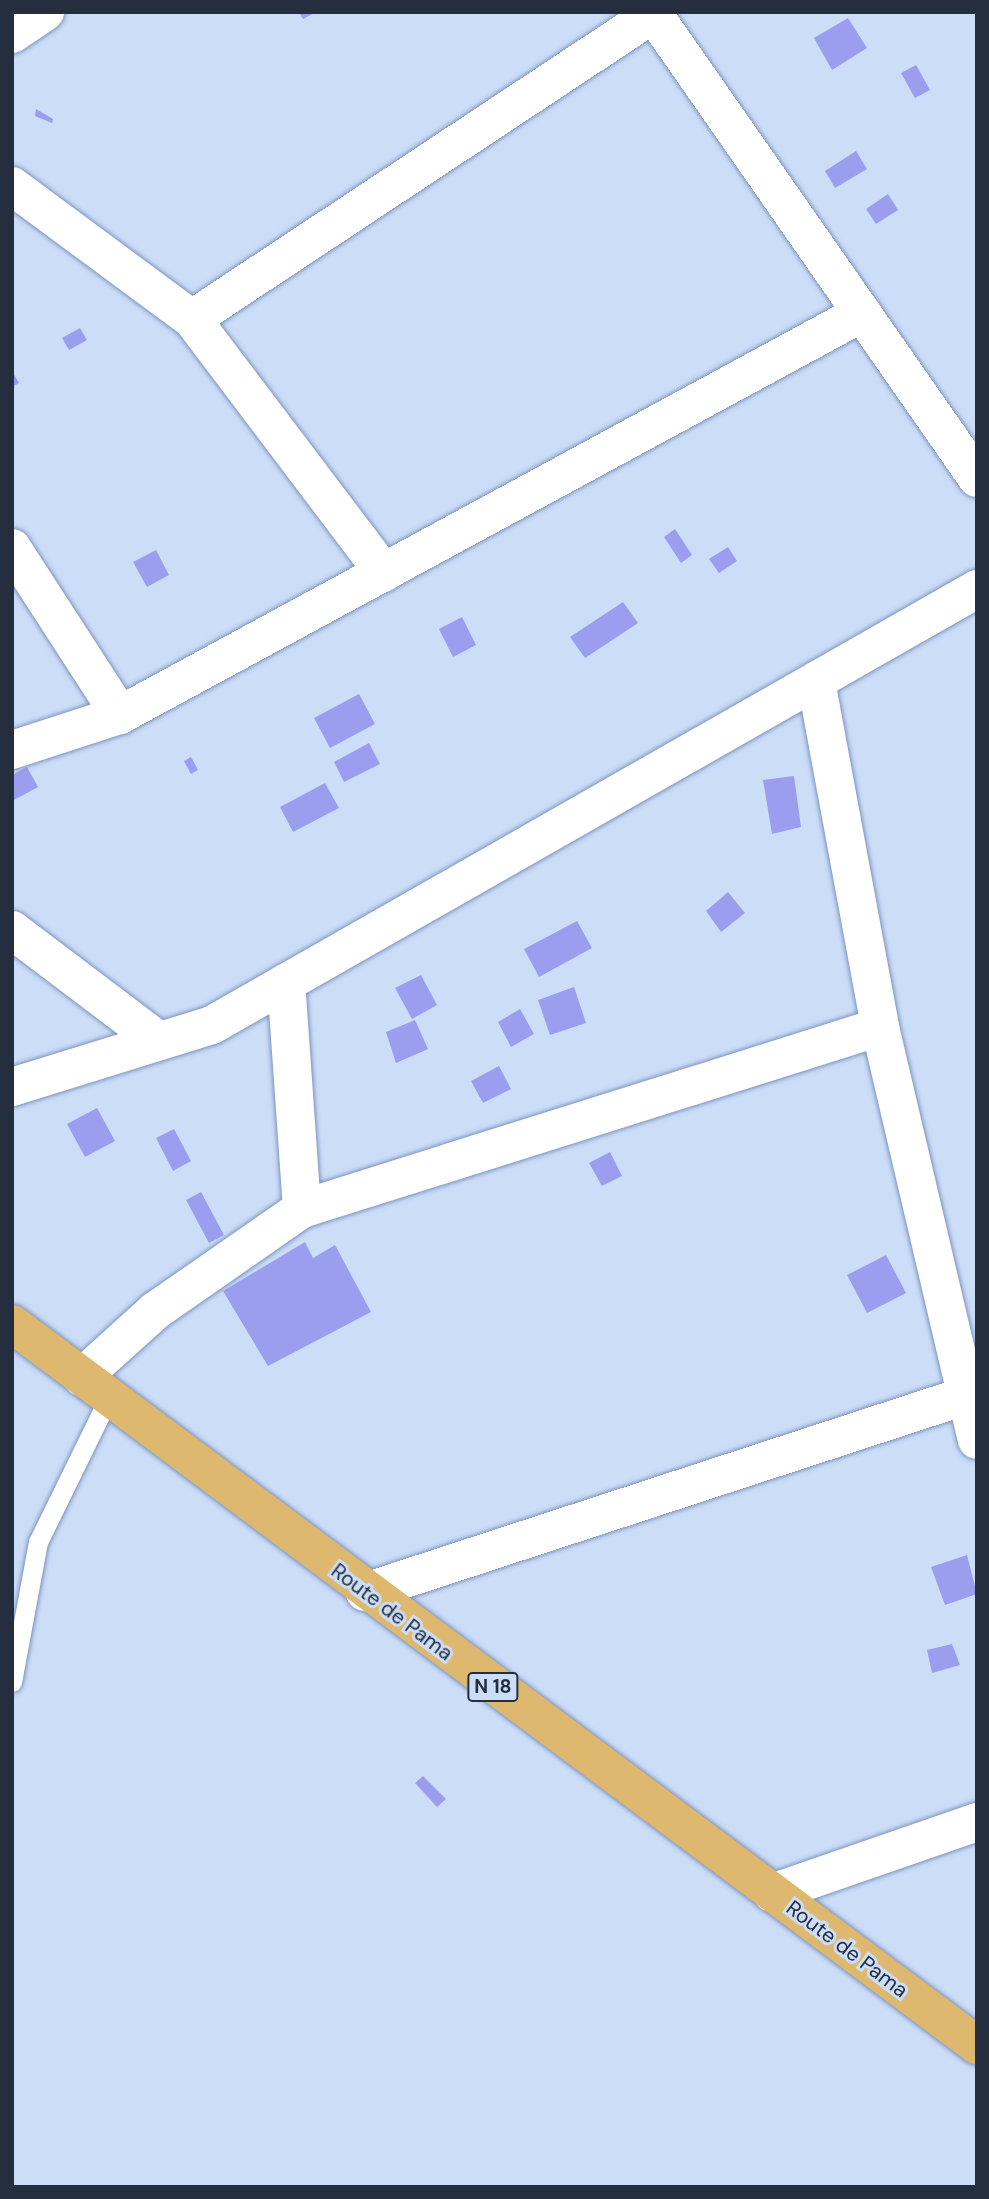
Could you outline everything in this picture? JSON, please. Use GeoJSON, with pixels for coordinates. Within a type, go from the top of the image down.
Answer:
{"type":"FeatureCollection","features":[{"type":"Feature","properties":{"kind":"highway","name":"Route de Pama"},"geometry":{"type":"LineString","coordinates":[[12,1324],[365,1592],[977,2045]]}},
{"type":"Feature","properties":{"kind":"street"},"geometry":{"type":"LineString","coordinates":[[12,34],[45,12]]}},
{"type":"Feature","properties":{"kind":"street"},"geometry":{"type":"LineString","coordinates":[[192,319],[653,13],[977,478]]}},
{"type":"Feature","properties":{"kind":"street"},"geometry":{"type":"LineString","coordinates":[[12,186],[192,319],[384,573]]}},
{"type":"Feature","properties":{"kind":"street"},"geometry":{"type":"LineString","coordinates":[[12,750],[120,715],[862,313]]}},
{"type":"Feature","properties":{"kind":"street"},"geometry":{"type":"LineString","coordinates":[[12,548],[120,715]]}},
{"type":"Feature","properties":{"kind":"street"},"geometry":{"type":"LineString","coordinates":[[12,1087],[212,1025],[977,589]]}},
{"type":"Feature","properties":{"kind":"street"},"geometry":{"type":"LineString","coordinates":[[816,681],[880,1027],[970,1394],[977,1440]]}},
{"type":"Feature","properties":{"kind":"street"},"geometry":{"type":"LineString","coordinates":[[12,930],[159,1041]]}},
{"type":"Feature","properties":{"kind":"street"},"geometry":{"type":"LineString","coordinates":[[286,983],[302,1209]]}},
{"type":"Feature","properties":{"kind":"street"},"geometry":{"type":"LineString","coordinates":[[95,1387],[155,1311],[302,1209],[880,1027]]}},
{"type":"Feature","properties":{"kind":"street"},"geometry":{"type":"LineString","coordinates":[[365,1592],[970,1394]]}},
{"type":"Feature","properties":{"kind":"street"},"geometry":{"type":"LineString","coordinates":[[772,1893],[977,1822]]}},
{"type":"Feature","properties":{"kind":"lane"},"geometry":{"type":"LineString","coordinates":[[12,1682],[38,1542],[95,1387]]}},
{"type":"Feature","properties":{"kind":"building"},"geometry":{"type":"Polygon","coordinates":[[[299,12],[316,12],[303,19],[299,12]]]}},
{"type":"Feature","properties":{"kind":"building"},"geometry":{"type":"Polygon","coordinates":[[[848,18],[867,48],[832,70],[814,38],[848,18]]]}},
{"type":"Feature","properties":{"kind":"building"},"geometry":{"type":"Polygon","coordinates":[[[916,65],[930,90],[915,98],[901,73],[916,65]]]}},
{"type":"Feature","properties":{"kind":"building"},"geometry":{"type":"Polygon","coordinates":[[[36,109],[53,119],[52,123],[35,116],[36,109]]]}},
{"type":"Feature","properties":{"kind":"building"},"geometry":{"type":"Polygon","coordinates":[[[856,151],[867,169],[835,188],[825,171],[856,151]]]}},
{"type":"Feature","properties":{"kind":"building"},"geometry":{"type":"Polygon","coordinates":[[[888,194],[898,210],[876,224],[866,209],[888,194]]]}},
{"type":"Feature","properties":{"kind":"building"},"geometry":{"type":"Polygon","coordinates":[[[80,328],[87,340],[69,350],[62,338],[80,328]]]}},
{"type":"Feature","properties":{"kind":"building"},"geometry":{"type":"Polygon","coordinates":[[[12,371],[19,383],[12,387],[12,371]]]}},
{"type":"Feature","properties":{"kind":"building"},"geometry":{"type":"Polygon","coordinates":[[[675,529],[692,555],[681,563],[664,537],[675,529]]]}},
{"type":"Feature","properties":{"kind":"building"},"geometry":{"type":"Polygon","coordinates":[[[728,547],[737,561],[719,573],[709,559],[728,547]]]}},
{"type":"Feature","properties":{"kind":"building"},"geometry":{"type":"Polygon","coordinates":[[[156,550],[169,575],[147,587],[133,562],[156,550]]]}},
{"type":"Feature","properties":{"kind":"building"},"geometry":{"type":"Polygon","coordinates":[[[623,602],[638,623],[585,658],[570,637],[623,602]]]}},
{"type":"Feature","properties":{"kind":"building"},"geometry":{"type":"Polygon","coordinates":[[[462,617],[476,645],[453,657],[439,629],[462,617]]]}},
{"type":"Feature","properties":{"kind":"building"},"geometry":{"type":"Polygon","coordinates":[[[359,694],[375,724],[330,748],[314,718],[359,694]]]}},
{"type":"Feature","properties":{"kind":"building"},"geometry":{"type":"Polygon","coordinates":[[[369,743],[380,764],[344,782],[334,762],[369,743]]]}},
{"type":"Feature","properties":{"kind":"building"},"geometry":{"type":"Polygon","coordinates":[[[191,757],[198,770],[191,774],[184,761],[191,757]]]}},
{"type":"Feature","properties":{"kind":"building"},"geometry":{"type":"Polygon","coordinates":[[[27,767],[38,787],[12,801],[12,775],[27,767]]]}},
{"type":"Feature","properties":{"kind":"building"},"geometry":{"type":"Polygon","coordinates":[[[794,776],[801,827],[772,834],[763,780],[794,776]]]}},
{"type":"Feature","properties":{"kind":"building"},"geometry":{"type":"Polygon","coordinates":[[[325,783],[339,808],[293,832],[280,807],[325,783]]]}},
{"type":"Feature","properties":{"kind":"building"},"geometry":{"type":"Polygon","coordinates":[[[728,892],[745,913],[721,932],[706,911],[728,892]]]}},
{"type":"Feature","properties":{"kind":"building"},"geometry":{"type":"Polygon","coordinates":[[[577,921],[592,948],[539,977],[524,949],[577,921]]]}},
{"type":"Feature","properties":{"kind":"building"},"geometry":{"type":"Polygon","coordinates":[[[421,975],[437,1005],[412,1019],[395,988],[421,975]]]}},
{"type":"Feature","properties":{"kind":"building"},"geometry":{"type":"Polygon","coordinates":[[[574,987],[586,1023],[550,1035],[538,1000],[574,987]]]}},
{"type":"Feature","properties":{"kind":"building"},"geometry":{"type":"Polygon","coordinates":[[[520,1009],[534,1034],[511,1047],[498,1022],[520,1009]]]}},
{"type":"Feature","properties":{"kind":"building"},"geometry":{"type":"Polygon","coordinates":[[[415,1020],[428,1049],[396,1063],[386,1032],[415,1020]]]}},
{"type":"Feature","properties":{"kind":"building"},"geometry":{"type":"Polygon","coordinates":[[[499,1066],[511,1089],[483,1103],[471,1081],[499,1066]]]}},
{"type":"Feature","properties":{"kind":"building"},"geometry":{"type":"Polygon","coordinates":[[[97,1108],[115,1141],[85,1157],[67,1124],[97,1108]]]}},
{"type":"Feature","properties":{"kind":"building"},"geometry":{"type":"Polygon","coordinates":[[[174,1129],[191,1161],[173,1171],[156,1138],[174,1129]]]}},
{"type":"Feature","properties":{"kind":"building"},"geometry":{"type":"Polygon","coordinates":[[[610,1152],[622,1176],[602,1186],[589,1163],[610,1152]]]}},
{"type":"Feature","properties":{"kind":"building"},"geometry":{"type":"Polygon","coordinates":[[[201,1192],[224,1235],[209,1243],[186,1200],[201,1192]]]}},
{"type":"Feature","properties":{"kind":"building"},"geometry":{"type":"Polygon","coordinates":[[[305,1242],[313,1258],[335,1245],[371,1312],[268,1366],[223,1291],[305,1242]]]}},
{"type":"Feature","properties":{"kind":"building"},"geometry":{"type":"Polygon","coordinates":[[[886,1255],[906,1293],[867,1313],[847,1275],[886,1255]]]}},
{"type":"Feature","properties":{"kind":"building"},"geometry":{"type":"Polygon","coordinates":[[[967,1555],[977,1594],[945,1605],[931,1567],[967,1555]]]}},
{"type":"Feature","properties":{"kind":"building"},"geometry":{"type":"Polygon","coordinates":[[[952,1644],[960,1665],[932,1673],[927,1650],[952,1644]]]}},
{"type":"Feature","properties":{"kind":"building"},"geometry":{"type":"Polygon","coordinates":[[[423,1776],[446,1799],[437,1807],[415,1783],[423,1776]]]}}]}
